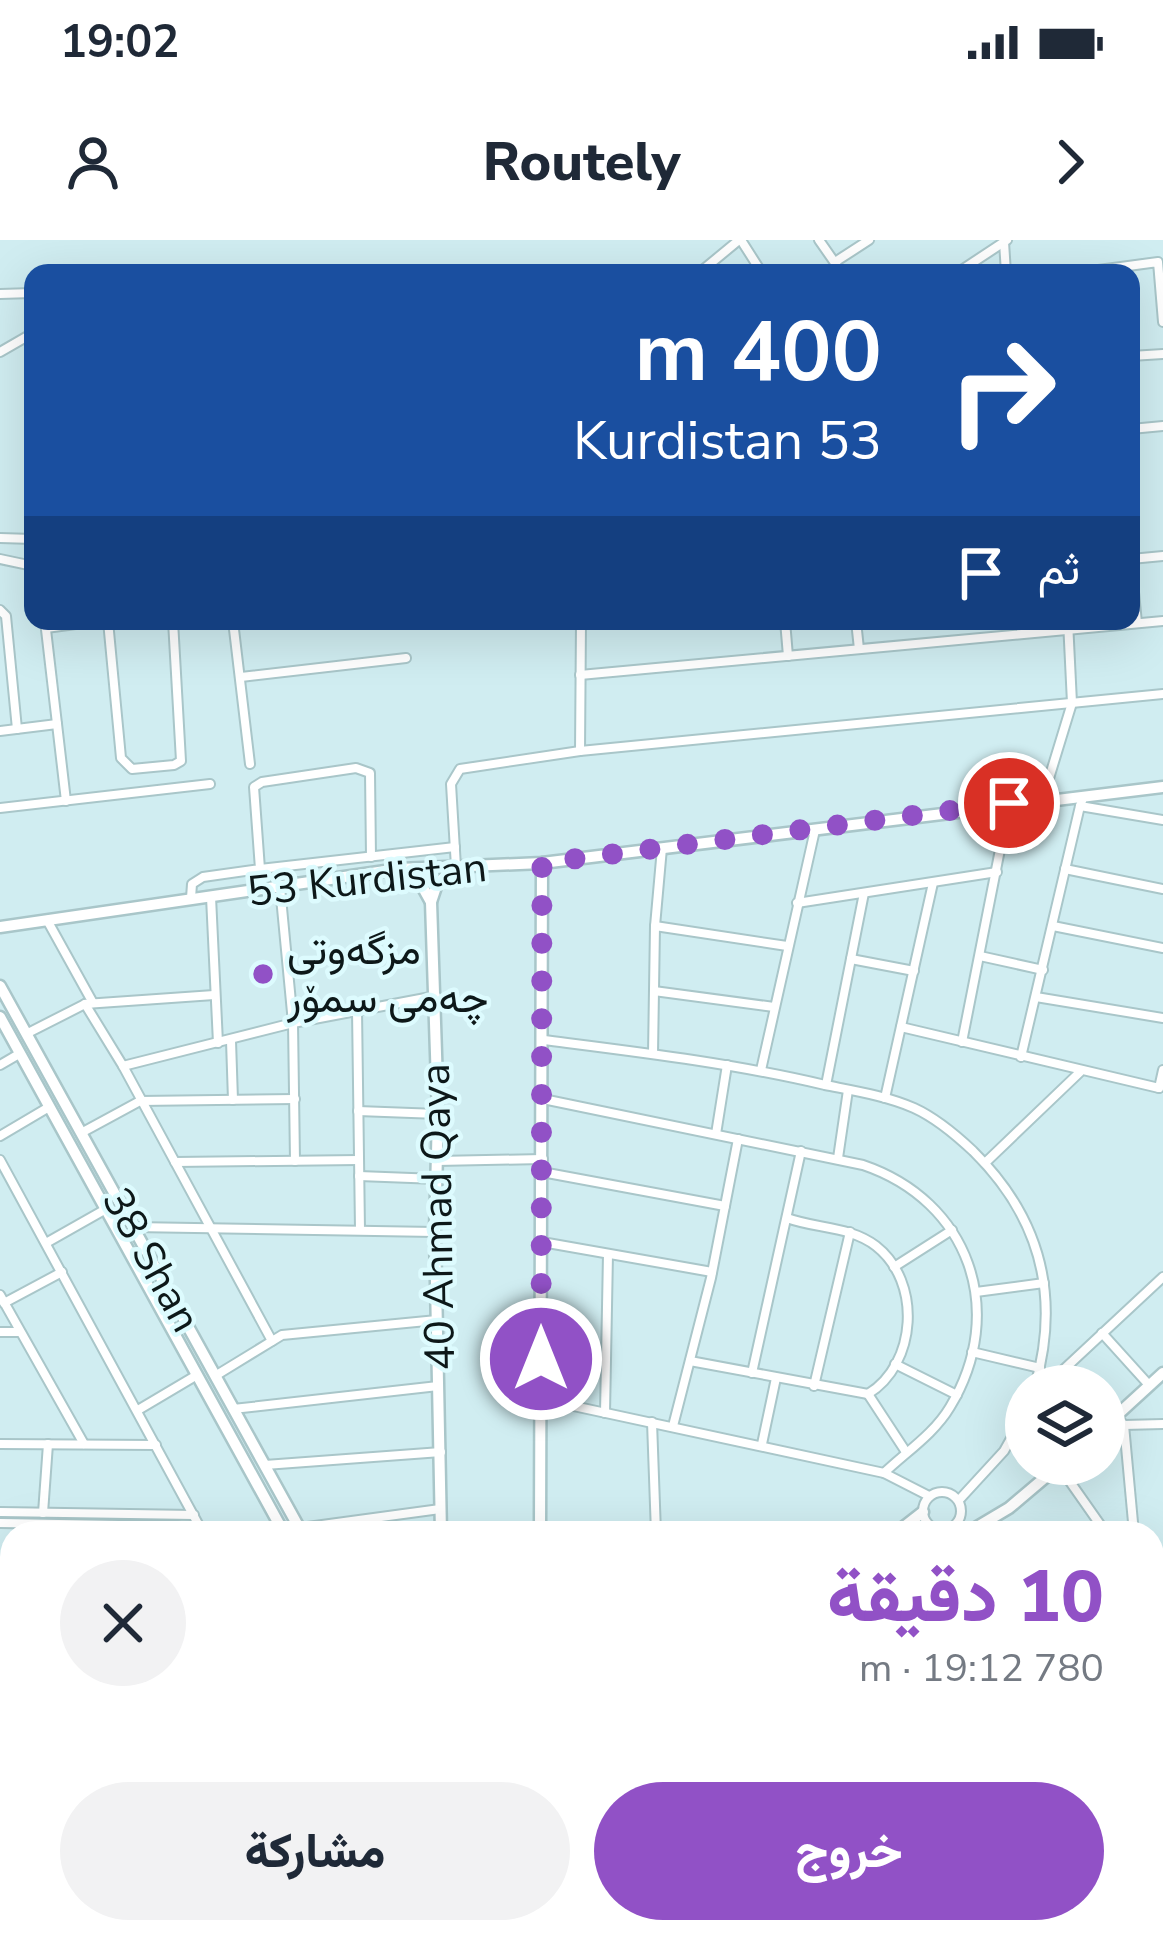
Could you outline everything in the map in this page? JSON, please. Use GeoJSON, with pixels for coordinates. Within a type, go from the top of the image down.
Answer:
{"type":"FeatureCollection","features":[{"type":"Feature","properties":{"kind":"street"},"geometry":{"type":"LineString","coordinates":[[710,264],[740,240]]}},
{"type":"Feature","properties":{"kind":"street"},"geometry":{"type":"LineString","coordinates":[[819,240],[835,262],[869,240]]}},
{"type":"Feature","properties":{"kind":"street"},"geometry":{"type":"LineString","coordinates":[[970,264],[1005,241]]}},
{"type":"Feature","properties":{"kind":"street"},"geometry":{"type":"LineString","coordinates":[[1140,264],[1158,262],[1163,322]]}},
{"type":"Feature","properties":{"kind":"street"},"geometry":{"type":"LineString","coordinates":[[0,610],[6,616],[5,668],[16,729]]}},
{"type":"Feature","properties":{"kind":"street"},"geometry":{"type":"LineString","coordinates":[[46,630],[66,801]]}},
{"type":"Feature","properties":{"kind":"street"},"geometry":{"type":"LineString","coordinates":[[109,630],[121,758],[132,769],[175,765],[181,760],[174,630]]}},
{"type":"Feature","properties":{"kind":"street"},"geometry":{"type":"LineString","coordinates":[[234,630],[250,764]]}},
{"type":"Feature","properties":{"kind":"street"},"geometry":{"type":"LineString","coordinates":[[580,630],[580,751]]}},
{"type":"Feature","properties":{"kind":"street"},"geometry":{"type":"LineString","coordinates":[[785,630],[788,656]]}},
{"type":"Feature","properties":{"kind":"street"},"geometry":{"type":"LineString","coordinates":[[857,630],[859,649]]}},
{"type":"Feature","properties":{"kind":"street"},"geometry":{"type":"LineString","coordinates":[[580,675],[1024,630]]}},
{"type":"Feature","properties":{"kind":"street"},"geometry":{"type":"LineString","coordinates":[[1043,798],[1072,703],[1068,630]]}},
{"type":"Feature","properties":{"kind":"street"},"geometry":{"type":"LineString","coordinates":[[242,676],[406,658]]}},
{"type":"Feature","properties":{"kind":"street"},"geometry":{"type":"LineString","coordinates":[[430,902],[441,879],[456,867],[451,784],[460,769],[580,751],[1163,694]]}},
{"type":"Feature","properties":{"kind":"street"},"geometry":{"type":"LineString","coordinates":[[0,731],[57,724]]}},
{"type":"Feature","properties":{"kind":"street"},"geometry":{"type":"LineString","coordinates":[[260,869],[254,788],[262,782],[356,768],[370,772],[371,856]]}},
{"type":"Feature","properties":{"kind":"street"},"geometry":{"type":"LineString","coordinates":[[0,808],[209,784]]}},
{"type":"Feature","properties":{"kind":"street","name":"53 Kurdistan"},"geometry":{"type":"LineString","coordinates":[[4,928],[399,869],[542,863],[1043,798],[1082,801],[1163,787]]}},
{"type":"Feature","properties":{"kind":"street"},"geometry":{"type":"LineString","coordinates":[[1021,1057],[1082,801],[1163,820]]}},
{"type":"Feature","properties":{"kind":"street"},"geometry":{"type":"LineString","coordinates":[[962,1043],[1009,803]]}},
{"type":"Feature","properties":{"kind":"street"},"geometry":{"type":"LineString","coordinates":[[761,1070],[816,829]]}},
{"type":"Feature","properties":{"kind":"street"},"geometry":{"type":"LineString","coordinates":[[191,900],[192,884],[203,877],[455,847]]}},
{"type":"Feature","properties":{"kind":"street"},"geometry":{"type":"LineString","coordinates":[[653,1054],[662,848]]}},
{"type":"Feature","properties":{"kind":"street"},"geometry":{"type":"LineString","coordinates":[[540,1521],[542,863]]}},
{"type":"Feature","properties":{"kind":"street"},"geometry":{"type":"LineString","coordinates":[[399,869],[421,884],[430,902]]}},
{"type":"Feature","properties":{"kind":"street"},"geometry":{"type":"LineString","coordinates":[[1064,869],[1163,889]]}},
{"type":"Feature","properties":{"kind":"street"},"geometry":{"type":"LineString","coordinates":[[796,904],[997,872]]}},
{"type":"Feature","properties":{"kind":"street"},"geometry":{"type":"LineString","coordinates":[[885,1098],[933,883]]}},
{"type":"Feature","properties":{"kind":"street"},"geometry":{"type":"LineString","coordinates":[[280,887],[293,1023],[296,1161]]}},
{"type":"Feature","properties":{"kind":"street"},"geometry":{"type":"LineString","coordinates":[[826,1085],[864,893]]}},
{"type":"Feature","properties":{"kind":"street"},"geometry":{"type":"LineString","coordinates":[[211,897],[218,1043]]}},
{"type":"Feature","properties":{"kind":"street","name":"40 Ahmad Qaya"},"geometry":{"type":"LineString","coordinates":[[430,902],[436,996],[435,1232],[442,1521]]}},
{"type":"Feature","properties":{"kind":"street"},"geometry":{"type":"LineString","coordinates":[[47,920],[272,1341]]}},
{"type":"Feature","properties":{"kind":"street"},"geometry":{"type":"LineString","coordinates":[[655,926],[787,946]]}},
{"type":"Feature","properties":{"kind":"street"},"geometry":{"type":"LineString","coordinates":[[1052,926],[1163,948]]}},
{"type":"Feature","properties":{"kind":"street"},"geometry":{"type":"LineString","coordinates":[[980,956],[1042,970]]}},
{"type":"Feature","properties":{"kind":"street"},"geometry":{"type":"LineString","coordinates":[[851,959],[914,971]]}},
{"type":"Feature","properties":{"kind":"street","name":"38 Shan"},"geometry":{"type":"LineString","coordinates":[[0,986],[294,1521]]}},
{"type":"Feature","properties":{"kind":"street"},"geometry":{"type":"LineString","coordinates":[[654,991],[774,1007]]}},
{"type":"Feature","properties":{"kind":"street"},"geometry":{"type":"LineString","coordinates":[[26,1034],[89,1004],[214,994]]}},
{"type":"Feature","properties":{"kind":"street"},"geometry":{"type":"LineString","coordinates":[[123,1066],[293,1023],[436,996]]}},
{"type":"Feature","properties":{"kind":"street"},"geometry":{"type":"LineString","coordinates":[[1036,997],[1163,1018]]}},
{"type":"Feature","properties":{"kind":"street"},"geometry":{"type":"LineString","coordinates":[[357,1010],[360,1230]]}},
{"type":"Feature","properties":{"kind":"street","name":"38 Shan"},"geometry":{"type":"LineString","coordinates":[[0,1017],[277,1521]]}},
{"type":"Feature","properties":{"kind":"street"},"geometry":{"type":"LineString","coordinates":[[901,1028],[1161,1092],[1163,1070]]}},
{"type":"Feature","properties":{"kind":"street"},"geometry":{"type":"LineString","coordinates":[[231,1040],[233,1100]]}},
{"type":"Feature","properties":{"kind":"street"},"geometry":{"type":"LineString","coordinates":[[544,1040],[761,1070],[885,1098],[937,1121],[985,1163],[1014,1197],[1035,1246],[1047,1322],[1040,1365]]}},
{"type":"Feature","properties":{"kind":"street"},"geometry":{"type":"LineString","coordinates":[[0,1065],[20,1054]]}},
{"type":"Feature","properties":{"kind":"street"},"geometry":{"type":"LineString","coordinates":[[716,1135],[727,1065]]}},
{"type":"Feature","properties":{"kind":"street"},"geometry":{"type":"LineString","coordinates":[[985,1163],[1080,1072]]}},
{"type":"Feature","properties":{"kind":"street"},"geometry":{"type":"LineString","coordinates":[[838,1158],[848,1090]]}},
{"type":"Feature","properties":{"kind":"street"},"geometry":{"type":"LineString","coordinates":[[81,1133],[140,1101],[296,1099]]}},
{"type":"Feature","properties":{"kind":"street"},"geometry":{"type":"LineString","coordinates":[[543,1099],[838,1158],[895,1177],[952,1230],[965,1252],[976,1292],[972,1352],[957,1395],[939,1423],[884,1473]]}},
{"type":"Feature","properties":{"kind":"street"},"geometry":{"type":"LineString","coordinates":[[0,1136],[49,1107]]}},
{"type":"Feature","properties":{"kind":"street"},"geometry":{"type":"LineString","coordinates":[[358,1111],[438,1114]]}},
{"type":"Feature","properties":{"kind":"street"},"geometry":{"type":"LineString","coordinates":[[674,1426],[738,1139]]}},
{"type":"Feature","properties":{"kind":"street"},"geometry":{"type":"LineString","coordinates":[[752,1372],[801,1151]]}},
{"type":"Feature","properties":{"kind":"street"},"geometry":{"type":"LineString","coordinates":[[0,1160],[197,1521]]}},
{"type":"Feature","properties":{"kind":"street"},"geometry":{"type":"LineString","coordinates":[[175,1162],[359,1160]]}},
{"type":"Feature","properties":{"kind":"street"},"geometry":{"type":"LineString","coordinates":[[437,1161],[543,1166],[725,1206]]}},
{"type":"Feature","properties":{"kind":"street"},"geometry":{"type":"LineString","coordinates":[[359,1176],[437,1179]]}},
{"type":"Feature","properties":{"kind":"street"},"geometry":{"type":"LineString","coordinates":[[46,1243],[106,1209]]}},
{"type":"Feature","properties":{"kind":"street"},"geometry":{"type":"LineString","coordinates":[[787,1218],[850,1232],[878,1247],[894,1267],[909,1312],[907,1334],[895,1364],[868,1394]]}},
{"type":"Feature","properties":{"kind":"street"},"geometry":{"type":"LineString","coordinates":[[133,1227],[435,1232]]}},
{"type":"Feature","properties":{"kind":"street"},"geometry":{"type":"LineString","coordinates":[[894,1267],[952,1230]]}},
{"type":"Feature","properties":{"kind":"street"},"geometry":{"type":"LineString","coordinates":[[814,1386],[850,1232]]}},
{"type":"Feature","properties":{"kind":"street"},"geometry":{"type":"LineString","coordinates":[[542,1242],[712,1272]]}},
{"type":"Feature","properties":{"kind":"street"},"geometry":{"type":"LineString","coordinates":[[605,1413],[608,1254]]}},
{"type":"Feature","properties":{"kind":"street"},"geometry":{"type":"LineString","coordinates":[[62,1272],[2,1299],[84,1444]]}},
{"type":"Feature","properties":{"kind":"street"},"geometry":{"type":"LineString","coordinates":[[1069,1365],[1163,1277]]}},
{"type":"Feature","properties":{"kind":"street"},"geometry":{"type":"LineString","coordinates":[[976,1292],[1044,1283]]}},
{"type":"Feature","properties":{"kind":"street"},"geometry":{"type":"LineString","coordinates":[[138,1410],[197,1375],[215,1376],[294,1333],[437,1320]]}},
{"type":"Feature","properties":{"kind":"street"},"geometry":{"type":"LineString","coordinates":[[0,1332],[21,1332]]}},
{"type":"Feature","properties":{"kind":"street"},"geometry":{"type":"LineString","coordinates":[[1102,1334],[1149,1385]]}},
{"type":"Feature","properties":{"kind":"street"},"geometry":{"type":"LineString","coordinates":[[972,1352],[1027,1365]]}},
{"type":"Feature","properties":{"kind":"street"},"geometry":{"type":"LineString","coordinates":[[690,1361],[868,1394],[906,1452]]}},
{"type":"Feature","properties":{"kind":"street"},"geometry":{"type":"LineString","coordinates":[[895,1364],[957,1395]]}},
{"type":"Feature","properties":{"kind":"street"},"geometry":{"type":"LineString","coordinates":[[1125,1415],[1163,1373]]}},
{"type":"Feature","properties":{"kind":"street"},"geometry":{"type":"LineString","coordinates":[[762,1444],[776,1378]]}},
{"type":"Feature","properties":{"kind":"street"},"geometry":{"type":"LineString","coordinates":[[233,1409],[440,1386]]}},
{"type":"Feature","properties":{"kind":"street"},"geometry":{"type":"LineString","coordinates":[[541,1399],[884,1473],[929,1496],[945,1492],[958,1500],[962,1511],[955,1521]]}},
{"type":"Feature","properties":{"kind":"street"},"geometry":{"type":"LineString","coordinates":[[1125,1421],[1163,1424]]}},
{"type":"Feature","properties":{"kind":"street"},"geometry":{"type":"LineString","coordinates":[[652,1422],[656,1521]]}},
{"type":"Feature","properties":{"kind":"street"},"geometry":{"type":"LineString","coordinates":[[0,1444],[157,1445]]}},
{"type":"Feature","properties":{"kind":"street"},"geometry":{"type":"LineString","coordinates":[[43,1513],[48,1444]]}},
{"type":"Feature","properties":{"kind":"street"},"geometry":{"type":"LineString","coordinates":[[958,1500],[1005,1449]]}},
{"type":"Feature","properties":{"kind":"street"},"geometry":{"type":"LineString","coordinates":[[263,1466],[442,1452]]}},
{"type":"Feature","properties":{"kind":"street"},"geometry":{"type":"LineString","coordinates":[[1125,1461],[1132,1521]]}},
{"type":"Feature","properties":{"kind":"street"},"geometry":{"type":"LineString","coordinates":[[986,1521],[1036,1485]]}},
{"type":"Feature","properties":{"kind":"street"},"geometry":{"type":"LineString","coordinates":[[1073,1485],[1095,1521]]}},
{"type":"Feature","properties":{"kind":"street"},"geometry":{"type":"LineString","coordinates":[[911,1521],[923,1512],[929,1496]]}},
{"type":"Feature","properties":{"kind":"street"},"geometry":{"type":"LineString","coordinates":[[365,1521],[442,1509]]}},
{"type":"Feature","properties":{"kind":"street"},"geometry":{"type":"LineString","coordinates":[[0,1512],[194,1515]]}},
{"type":"Feature","properties":{"kind":"street"},"geometry":{"type":"LineString","coordinates":[[923,1512],[929,1521]]}},
{"type":"Feature","properties":{"kind":"place","name":"مزگەوتی چەمی سمۆر"},"geometry":{"type":"Point","coordinates":[263,974]}},
{"type":"Feature","properties":{"kind":"route"},"geometry":{"type":"LineString","coordinates":[[541,1359],[542,863],[1009,803]]}}]}
